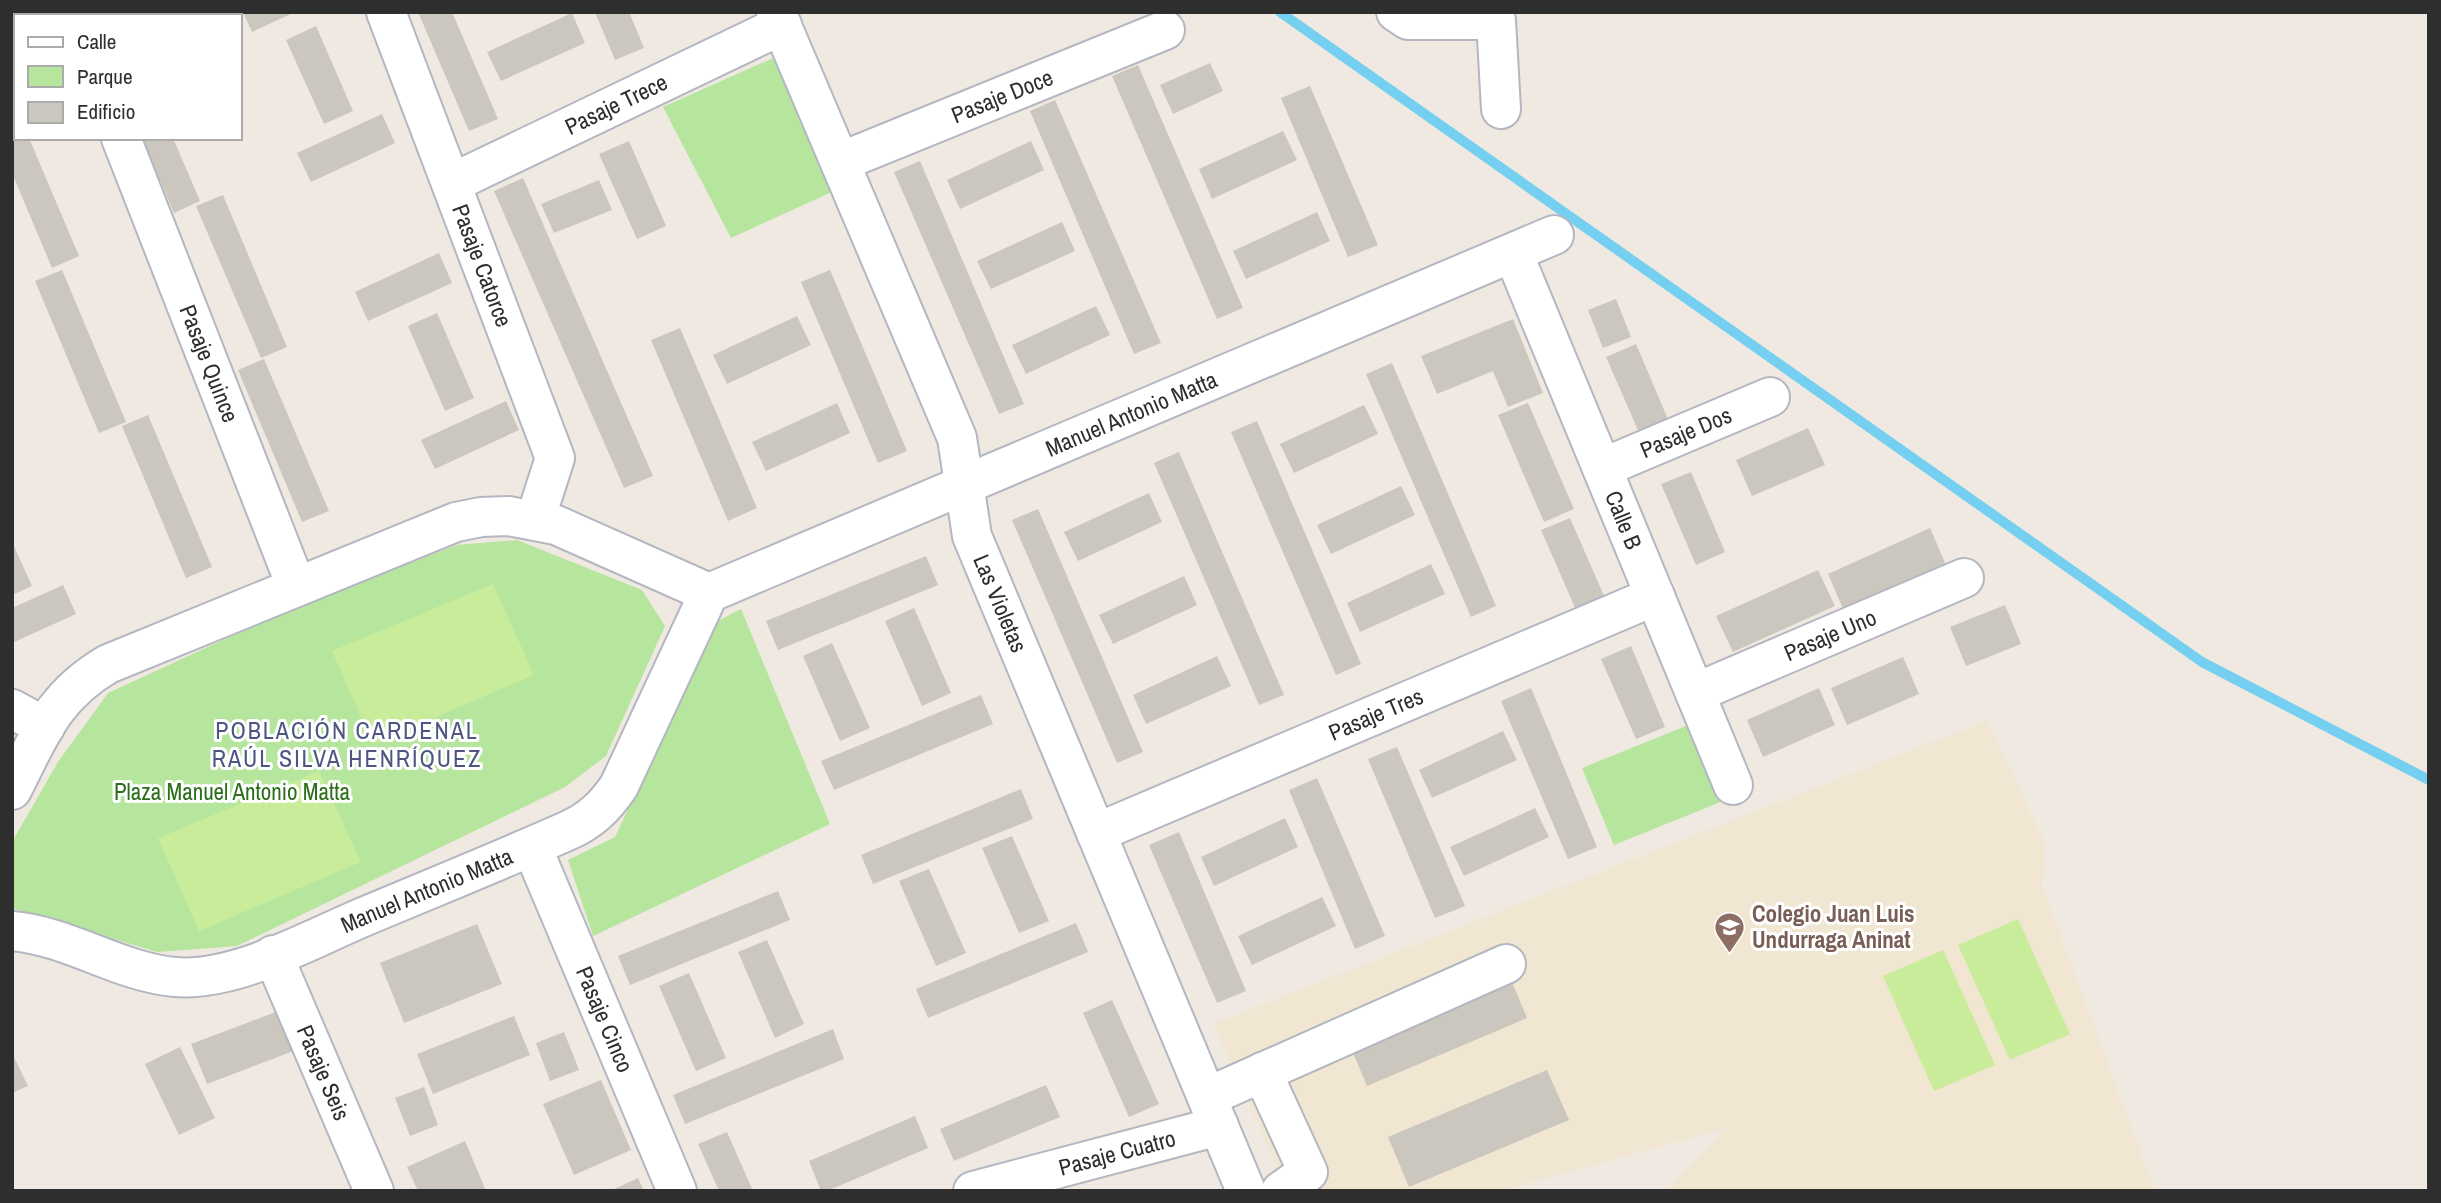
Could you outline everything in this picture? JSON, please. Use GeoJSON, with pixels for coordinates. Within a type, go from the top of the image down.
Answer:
{"type":"FeatureCollection","features":[{"type":"Feature","properties":{"kind":"street","name":"Pasaje Catorce"},"geometry":{"type":"LineString","coordinates":[[386,12],[555,458],[536,520]]}},
{"type":"Feature","properties":{"kind":"street"},"geometry":{"type":"LineString","coordinates":[[1396,12],[1408,20],[1496,20],[1501,109]]}},
{"type":"Feature","properties":{"kind":"street","name":"Pasaje Trece"},"geometry":{"type":"LineString","coordinates":[[452,183],[779,19]]}},
{"type":"Feature","properties":{"kind":"street","name":"Las Violetas"},"geometry":{"type":"LineString","coordinates":[[779,19],[957,438],[972,536],[1247,1191]]}},
{"type":"Feature","properties":{"kind":"street","name":"Pasaje Doce"},"geometry":{"type":"LineString","coordinates":[[840,162],[1165,30]]}},
{"type":"Feature","properties":{"kind":"street","name":"Pasaje Quince"},"geometry":{"type":"LineString","coordinates":[[122,140],[296,586]]}},
{"type":"Feature","properties":{"kind":"street","name":"Manuel Antonio Matta"},"geometry":{"type":"LineString","coordinates":[[12,931],[36,933],[150,973],[175,977],[218,974],[273,955],[583,824],[609,800],[629,765],[709,593],[1554,235]]}},
{"type":"Feature","properties":{"kind":"street","name":"Calle B"},"geometry":{"type":"LineString","coordinates":[[1513,253],[1734,785]]}},
{"type":"Feature","properties":{"kind":"street","name":"Pasaje Dos"},"geometry":{"type":"LineString","coordinates":[[1602,468],[1770,397]]}},
{"type":"Feature","properties":{"kind":"street"},"geometry":{"type":"LineString","coordinates":[[12,790],[28,718],[55,709],[70,691],[88,676],[108,664],[456,522],[481,517],[508,516],[536,520],[576,533],[709,593]]}},
{"type":"Feature","properties":{"kind":"street","name":"Pasaje Uno"},"geometry":{"type":"LineString","coordinates":[[1695,693],[1964,578]]}},
{"type":"Feature","properties":{"kind":"street","name":"Pasaje Tres"},"geometry":{"type":"LineString","coordinates":[[1096,833],[1655,596]]}},
{"type":"Feature","properties":{"kind":"street","name":"Pasaje Cinco"},"geometry":{"type":"LineString","coordinates":[[532,847],[677,1191]]}},
{"type":"Feature","properties":{"kind":"street","name":"Pasaje Seis"},"geometry":{"type":"LineString","coordinates":[[273,955],[374,1191]]}},
{"type":"Feature","properties":{"kind":"street","name":"Pasaje Cuatro"},"geometry":{"type":"LineString","coordinates":[[973,1191],[1213,1111],[1262,1072],[1506,964]]}},
{"type":"Feature","properties":{"kind":"street"},"geometry":{"type":"LineString","coordinates":[[1262,1072],[1308,1172],[1281,1191]]}},
{"type":"Feature","properties":{"kind":"shaded area","name":"Colegio Juan Luis Undurraga Aninat"},"geometry":{"type":"Polygon","coordinates":[[[1986,721],[2045,842],[2042,885],[2155,1191],[1666,1191],[1727,1128],[1500,1191],[1288,1191],[1213,1024],[1986,721]]]}},
{"type":"Feature","properties":{"kind":"green space"},"geometry":{"type":"Polygon","coordinates":[[[782,54],[836,190],[731,238],[663,107],[782,54]]]}},
{"type":"Feature","properties":{"kind":"green space","name":"Plaza Manuel Antonio Matta"},"geometry":{"type":"Polygon","coordinates":[[[517,540],[642,590],[665,626],[606,756],[565,787],[237,946],[157,952],[12,908],[12,842],[58,762],[108,693],[279,614],[457,545],[517,540]]]}},
{"type":"Feature","properties":{"kind":"green space"},"geometry":{"type":"Polygon","coordinates":[[[493,584],[534,675],[373,744],[332,651],[493,584]]]}},
{"type":"Feature","properties":{"kind":"green space"},"geometry":{"type":"Polygon","coordinates":[[[741,609],[830,824],[593,936],[568,860],[615,837],[716,622],[741,609]]]}},
{"type":"Feature","properties":{"kind":"green space"},"geometry":{"type":"Polygon","coordinates":[[[1691,724],[1723,801],[1614,845],[1582,768],[1691,724]]]}},
{"type":"Feature","properties":{"kind":"green space"},"geometry":{"type":"Polygon","coordinates":[[[319,771],[361,862],[199,931],[158,838],[319,771]]]}},
{"type":"Feature","properties":{"kind":"green space"},"geometry":{"type":"Polygon","coordinates":[[[2018,919],[2070,1034],[2010,1060],[1958,945],[2018,919]]]}},
{"type":"Feature","properties":{"kind":"green space"},"geometry":{"type":"Polygon","coordinates":[[[1943,950],[1995,1065],[1934,1091],[1883,976],[1943,950]]]}},
{"type":"Feature","properties":{"kind":"building"},"geometry":{"type":"Polygon","coordinates":[[[243,12],[295,12],[252,32],[243,12]]]}},
{"type":"Feature","properties":{"kind":"building"},"geometry":{"type":"Polygon","coordinates":[[[418,12],[452,12],[498,119],[469,131],[418,12]]]}},
{"type":"Feature","properties":{"kind":"building"},"geometry":{"type":"Polygon","coordinates":[[[595,12],[629,12],[644,48],[615,60],[595,12]]]}},
{"type":"Feature","properties":{"kind":"building"},"geometry":{"type":"Polygon","coordinates":[[[572,13],[585,43],[501,81],[487,52],[572,13]]]}},
{"type":"Feature","properties":{"kind":"building"},"geometry":{"type":"Polygon","coordinates":[[[316,26],[353,111],[324,124],[286,40],[316,26]]]}},
{"type":"Feature","properties":{"kind":"building"},"geometry":{"type":"Polygon","coordinates":[[[1210,63],[1223,91],[1173,114],[1160,85],[1210,63]]]}},
{"type":"Feature","properties":{"kind":"building"},"geometry":{"type":"Polygon","coordinates":[[[1138,65],[1243,308],[1217,319],[1112,76],[1138,65]]]}},
{"type":"Feature","properties":{"kind":"building"},"geometry":{"type":"Polygon","coordinates":[[[1310,86],[1378,245],[1348,257],[1281,98],[1310,86]]]}},
{"type":"Feature","properties":{"kind":"building"},"geometry":{"type":"Polygon","coordinates":[[[1055,100],[1161,343],[1134,354],[1030,111],[1055,100]]]}},
{"type":"Feature","properties":{"kind":"building"},"geometry":{"type":"Polygon","coordinates":[[[14,105],[14,140],[30,140],[79,256],[52,268],[12,173],[14,105]]]}},
{"type":"Feature","properties":{"kind":"building"},"geometry":{"type":"Polygon","coordinates":[[[382,114],[395,143],[311,182],[297,153],[382,114]]]}},
{"type":"Feature","properties":{"kind":"building"},"geometry":{"type":"Polygon","coordinates":[[[1283,131],[1297,160],[1212,199],[1199,169],[1283,131]]]}},
{"type":"Feature","properties":{"kind":"building"},"geometry":{"type":"Polygon","coordinates":[[[143,140],[174,140],[200,201],[174,213],[143,140]]]}},
{"type":"Feature","properties":{"kind":"building"},"geometry":{"type":"Polygon","coordinates":[[[629,141],[666,226],[637,239],[599,154],[629,141]]]}},
{"type":"Feature","properties":{"kind":"building"},"geometry":{"type":"Polygon","coordinates":[[[1031,141],[1044,170],[960,209],[947,180],[1031,141]]]}},
{"type":"Feature","properties":{"kind":"building"},"geometry":{"type":"Polygon","coordinates":[[[920,161],[1024,404],[999,414],[894,172],[920,161]]]}},
{"type":"Feature","properties":{"kind":"building"},"geometry":{"type":"Polygon","coordinates":[[[523,178],[653,476],[624,488],[494,191],[523,178]]]}},
{"type":"Feature","properties":{"kind":"building"},"geometry":{"type":"Polygon","coordinates":[[[599,180],[612,210],[554,233],[541,204],[599,180]]]}},
{"type":"Feature","properties":{"kind":"building"},"geometry":{"type":"Polygon","coordinates":[[[223,195],[287,347],[261,358],[196,206],[223,195]]]}},
{"type":"Feature","properties":{"kind":"building"},"geometry":{"type":"Polygon","coordinates":[[[1317,212],[1330,241],[1246,279],[1233,251],[1317,212]]]}},
{"type":"Feature","properties":{"kind":"building"},"geometry":{"type":"Polygon","coordinates":[[[1062,222],[1075,251],[991,289],[977,261],[1062,222]]]}},
{"type":"Feature","properties":{"kind":"building"},"geometry":{"type":"Polygon","coordinates":[[[439,253],[452,283],[368,321],[355,292],[439,253]]]}},
{"type":"Feature","properties":{"kind":"building"},"geometry":{"type":"Polygon","coordinates":[[[62,270],[126,422],[99,433],[35,281],[62,270]]]}},
{"type":"Feature","properties":{"kind":"building"},"geometry":{"type":"Polygon","coordinates":[[[830,270],[907,451],[878,463],[801,282],[830,270]]]}},
{"type":"Feature","properties":{"kind":"building"},"geometry":{"type":"Polygon","coordinates":[[[1616,299],[1631,337],[1603,348],[1588,310],[1616,299]]]}},
{"type":"Feature","properties":{"kind":"building"},"geometry":{"type":"Polygon","coordinates":[[[1096,306],[1110,335],[1026,374],[1012,345],[1096,306]]]}},
{"type":"Feature","properties":{"kind":"building"},"geometry":{"type":"Polygon","coordinates":[[[437,313],[474,398],[445,411],[408,326],[437,313]]]}},
{"type":"Feature","properties":{"kind":"building"},"geometry":{"type":"Polygon","coordinates":[[[797,316],[811,345],[727,384],[713,355],[797,316]]]}},
{"type":"Feature","properties":{"kind":"building"},"geometry":{"type":"Polygon","coordinates":[[[1513,319],[1543,393],[1508,407],[1493,371],[1437,394],[1421,356],[1513,319]]]}},
{"type":"Feature","properties":{"kind":"building"},"geometry":{"type":"Polygon","coordinates":[[[680,328],[757,508],[728,521],[651,340],[680,328]]]}},
{"type":"Feature","properties":{"kind":"building"},"geometry":{"type":"Polygon","coordinates":[[[1636,344],[1670,424],[1641,437],[1606,357],[1636,344]]]}},
{"type":"Feature","properties":{"kind":"building"},"geometry":{"type":"Polygon","coordinates":[[[264,359],[329,511],[302,522],[238,370],[264,359]]]}},
{"type":"Feature","properties":{"kind":"building"},"geometry":{"type":"Polygon","coordinates":[[[1392,363],[1496,606],[1471,617],[1366,374],[1392,363]]]}},
{"type":"Feature","properties":{"kind":"building"},"geometry":{"type":"Polygon","coordinates":[[[506,401],[519,430],[435,469],[421,440],[506,401]]]}},
{"type":"Feature","properties":{"kind":"building"},"geometry":{"type":"Polygon","coordinates":[[[837,403],[850,433],[766,471],[752,442],[837,403]]]}},
{"type":"Feature","properties":{"kind":"building"},"geometry":{"type":"Polygon","coordinates":[[[1528,403],[1574,509],[1544,522],[1498,415],[1528,403]]]}},
{"type":"Feature","properties":{"kind":"building"},"geometry":{"type":"Polygon","coordinates":[[[1364,405],[1378,434],[1294,473],[1280,444],[1364,405]]]}},
{"type":"Feature","properties":{"kind":"building"},"geometry":{"type":"Polygon","coordinates":[[[148,415],[212,567],[186,578],[122,426],[148,415]]]}},
{"type":"Feature","properties":{"kind":"building"},"geometry":{"type":"Polygon","coordinates":[[[1257,421],[1361,664],[1336,675],[1231,432],[1257,421]]]}},
{"type":"Feature","properties":{"kind":"building"},"geometry":{"type":"Polygon","coordinates":[[[1808,428],[1825,465],[1752,496],[1736,460],[1808,428]]]}},
{"type":"Feature","properties":{"kind":"building"},"geometry":{"type":"Polygon","coordinates":[[[1179,452],[1284,695],[1259,705],[1154,463],[1179,452]]]}},
{"type":"Feature","properties":{"kind":"building"},"geometry":{"type":"Polygon","coordinates":[[[1691,472],[1725,552],[1696,565],[1661,484],[1691,472]]]}},
{"type":"Feature","properties":{"kind":"building"},"geometry":{"type":"Polygon","coordinates":[[[1401,486],[1415,515],[1331,554],[1317,525],[1401,486]]]}},
{"type":"Feature","properties":{"kind":"building"},"geometry":{"type":"Polygon","coordinates":[[[1149,493],[1162,522],[1078,561],[1064,532],[1149,493]]]}},
{"type":"Feature","properties":{"kind":"building"},"geometry":{"type":"Polygon","coordinates":[[[1038,509],[1143,752],[1117,763],[1012,520],[1038,509]]]}},
{"type":"Feature","properties":{"kind":"building"},"geometry":{"type":"Polygon","coordinates":[[[1570,518],[1605,598],[1576,610],[1541,530],[1570,518]]]}},
{"type":"Feature","properties":{"kind":"building"},"geometry":{"type":"Polygon","coordinates":[[[1930,528],[1946,565],[1844,611],[1828,574],[1930,528]]]}},
{"type":"Feature","properties":{"kind":"building"},"geometry":{"type":"Polygon","coordinates":[[[12,542],[32,586],[12,595],[12,542]]]}},
{"type":"Feature","properties":{"kind":"building"},"geometry":{"type":"Polygon","coordinates":[[[926,556],[938,585],[778,650],[766,621],[926,556]]]}},
{"type":"Feature","properties":{"kind":"building"},"geometry":{"type":"Polygon","coordinates":[[[1431,564],[1445,594],[1360,632],[1347,603],[1431,564]]]}},
{"type":"Feature","properties":{"kind":"building"},"geometry":{"type":"Polygon","coordinates":[[[1818,570],[1835,606],[1733,652],[1716,616],[1818,570]]]}},
{"type":"Feature","properties":{"kind":"building"},"geometry":{"type":"Polygon","coordinates":[[[1184,576],[1197,605],[1113,644],[1099,615],[1184,576]]]}},
{"type":"Feature","properties":{"kind":"building"},"geometry":{"type":"Polygon","coordinates":[[[63,585],[76,614],[12,643],[12,608],[63,585]]]}},
{"type":"Feature","properties":{"kind":"building"},"geometry":{"type":"Polygon","coordinates":[[[2005,605],[2021,644],[1966,666],[1950,627],[2005,605]]]}},
{"type":"Feature","properties":{"kind":"building"},"geometry":{"type":"Polygon","coordinates":[[[914,608],[951,693],[922,706],[885,621],[914,608]]]}},
{"type":"Feature","properties":{"kind":"building"},"geometry":{"type":"Polygon","coordinates":[[[832,643],[870,728],[840,741],[803,656],[832,643]]]}},
{"type":"Feature","properties":{"kind":"building"},"geometry":{"type":"Polygon","coordinates":[[[1631,646],[1665,727],[1636,739],[1601,659],[1631,646]]]}},
{"type":"Feature","properties":{"kind":"building"},"geometry":{"type":"Polygon","coordinates":[[[1217,656],[1231,686],[1146,724],[1133,695],[1217,656]]]}},
{"type":"Feature","properties":{"kind":"building"},"geometry":{"type":"Polygon","coordinates":[[[1903,657],[1919,694],[1847,725],[1831,688],[1903,657]]]}},
{"type":"Feature","properties":{"kind":"building"},"geometry":{"type":"Polygon","coordinates":[[[1531,688],[1597,847],[1568,859],[1501,701],[1531,688]]]}},
{"type":"Feature","properties":{"kind":"building"},"geometry":{"type":"Polygon","coordinates":[[[1819,688],[1835,725],[1763,757],[1747,720],[1819,688]]]}},
{"type":"Feature","properties":{"kind":"building"},"geometry":{"type":"Polygon","coordinates":[[[981,695],[993,724],[834,790],[821,761],[981,695]]]}},
{"type":"Feature","properties":{"kind":"building"},"geometry":{"type":"Polygon","coordinates":[[[1503,731],[1517,760],[1432,798],[1419,770],[1503,731]]]}},
{"type":"Feature","properties":{"kind":"building"},"geometry":{"type":"Polygon","coordinates":[[[1397,747],[1465,906],[1435,918],[1368,759],[1397,747]]]}},
{"type":"Feature","properties":{"kind":"building"},"geometry":{"type":"Polygon","coordinates":[[[1317,778],[1385,936],[1355,949],[1289,790],[1317,778]]]}},
{"type":"Feature","properties":{"kind":"building"},"geometry":{"type":"Polygon","coordinates":[[[1021,789],[1033,819],[873,884],[861,855],[1021,789]]]}},
{"type":"Feature","properties":{"kind":"building"},"geometry":{"type":"Polygon","coordinates":[[[1535,808],[1549,837],[1464,876],[1450,847],[1535,808]]]}},
{"type":"Feature","properties":{"kind":"building"},"geometry":{"type":"Polygon","coordinates":[[[1285,818],[1298,847],[1214,886],[1201,857],[1285,818]]]}},
{"type":"Feature","properties":{"kind":"building"},"geometry":{"type":"Polygon","coordinates":[[[1179,832],[1246,991],[1217,1003],[1149,845],[1179,832]]]}},
{"type":"Feature","properties":{"kind":"building"},"geometry":{"type":"Polygon","coordinates":[[[1012,836],[1049,921],[1019,933],[982,848],[1012,836]]]}},
{"type":"Feature","properties":{"kind":"building"},"geometry":{"type":"Polygon","coordinates":[[[929,869],[966,953],[936,966],[899,881],[929,869]]]}},
{"type":"Feature","properties":{"kind":"building"},"geometry":{"type":"Polygon","coordinates":[[[778,891],[790,920],[630,985],[618,956],[778,891]]]}},
{"type":"Feature","properties":{"kind":"building"},"geometry":{"type":"Polygon","coordinates":[[[1322,897],[1336,926],[1252,965],[1238,936],[1322,897]]]}},
{"type":"Feature","properties":{"kind":"building"},"geometry":{"type":"Polygon","coordinates":[[[1076,923],[1088,952],[928,1018],[916,989],[1076,923]]]}},
{"type":"Feature","properties":{"kind":"building"},"geometry":{"type":"Polygon","coordinates":[[[477,924],[502,984],[404,1023],[380,963],[477,924]]]}},
{"type":"Feature","properties":{"kind":"building"},"geometry":{"type":"Polygon","coordinates":[[[767,940],[804,1024],[775,1038],[738,952],[767,940]]]}},
{"type":"Feature","properties":{"kind":"building"},"geometry":{"type":"Polygon","coordinates":[[[689,973],[726,1058],[696,1071],[659,986],[689,973]]]}},
{"type":"Feature","properties":{"kind":"building"},"geometry":{"type":"Polygon","coordinates":[[[1509,975],[1527,1018],[1367,1086],[1349,1043],[1509,975]]]}},
{"type":"Feature","properties":{"kind":"building"},"geometry":{"type":"Polygon","coordinates":[[[1112,1000],[1159,1104],[1129,1117],[1083,1013],[1112,1000]]]}},
{"type":"Feature","properties":{"kind":"building"},"geometry":{"type":"Polygon","coordinates":[[[281,1010],[296,1050],[207,1084],[191,1044],[281,1010]]]}},
{"type":"Feature","properties":{"kind":"building"},"geometry":{"type":"Polygon","coordinates":[[[514,1016],[530,1055],[433,1094],[417,1054],[514,1016]]]}},
{"type":"Feature","properties":{"kind":"building"},"geometry":{"type":"Polygon","coordinates":[[[833,1029],[844,1059],[685,1124],[673,1095],[833,1029]]]}},
{"type":"Feature","properties":{"kind":"building"},"geometry":{"type":"Polygon","coordinates":[[[564,1032],[579,1070],[550,1081],[536,1043],[564,1032]]]}},
{"type":"Feature","properties":{"kind":"building"},"geometry":{"type":"Polygon","coordinates":[[[180,1047],[215,1118],[179,1135],[145,1064],[180,1047]]]}},
{"type":"Feature","properties":{"kind":"building"},"geometry":{"type":"Polygon","coordinates":[[[12,1053],[28,1086],[12,1093],[12,1053]]]}},
{"type":"Feature","properties":{"kind":"building"},"geometry":{"type":"Polygon","coordinates":[[[1547,1070],[1569,1120],[1409,1187],[1388,1137],[1547,1070]]]}},
{"type":"Feature","properties":{"kind":"building"},"geometry":{"type":"Polygon","coordinates":[[[601,1080],[631,1150],[574,1175],[543,1104],[601,1080]]]}},
{"type":"Feature","properties":{"kind":"building"},"geometry":{"type":"Polygon","coordinates":[[[1046,1085],[1060,1117],[954,1161],[940,1129],[1046,1085]]]}},
{"type":"Feature","properties":{"kind":"building"},"geometry":{"type":"Polygon","coordinates":[[[424,1087],[438,1125],[410,1136],[395,1098],[424,1087]]]}},
{"type":"Feature","properties":{"kind":"building"},"geometry":{"type":"Polygon","coordinates":[[[915,1116],[928,1148],[827,1191],[821,1191],[809,1161],[915,1116]]]}},
{"type":"Feature","properties":{"kind":"building"},"geometry":{"type":"Polygon","coordinates":[[[727,1132],[753,1191],[719,1191],[698,1144],[727,1132]]]}},
{"type":"Feature","properties":{"kind":"building"},"geometry":{"type":"Polygon","coordinates":[[[465,1141],[486,1191],[418,1191],[407,1167],[465,1141]]]}},
{"type":"Feature","properties":{"kind":"building"},"geometry":{"type":"Polygon","coordinates":[[[638,1178],[644,1191],[610,1191],[638,1178]]]}},
{"type":"Feature","properties":{"kind":"waterway"},"geometry":{"type":"LineString","coordinates":[[1280,12],[2202,662],[2429,780]]}},
{"type":"Feature","properties":{"kind":"place","name":"Colegio Juan Luis Undurraga Aninat"},"geometry":{"type":"Point","coordinates":[1729,954]}},
{"type":"Feature","properties":{"kind":"district","name":"POBLACIÓN CARDENAL RAÚL SILVA HENRÍQUEZ"},"geometry":{"type":"Point","coordinates":[347,745]}}]}
